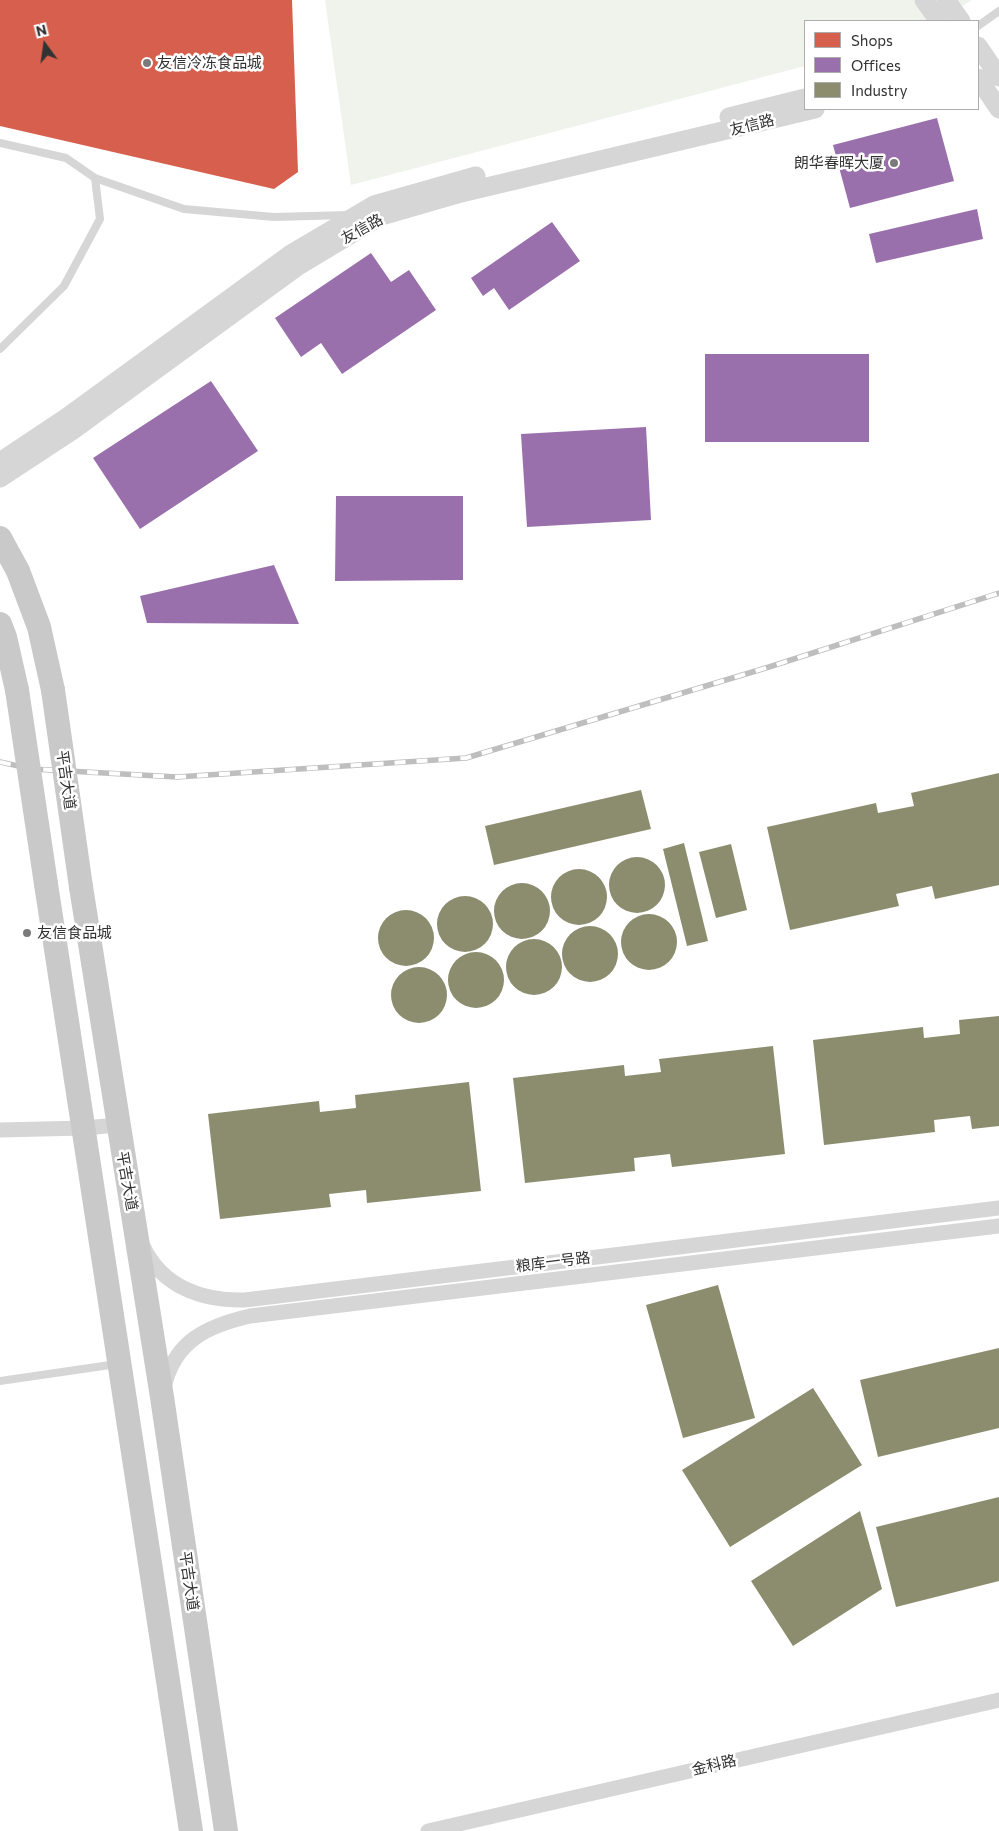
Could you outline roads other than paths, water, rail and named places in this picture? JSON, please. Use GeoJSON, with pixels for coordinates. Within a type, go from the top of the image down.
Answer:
{"type":"FeatureCollection","features":[{"type":"Feature","properties":{"kind":"main road","name":"平吉大道"},"geometry":{"type":"LineString","coordinates":[[0,538],[18,571],[39,627],[53,690],[118,1125],[162,1397],[226,1831]]}},
{"type":"Feature","properties":{"kind":"main road"},"geometry":{"type":"LineString","coordinates":[[0,624],[5,637],[17,690],[191,1831]]}},
{"type":"Feature","properties":{"kind":"street"},"geometry":{"type":"LineString","coordinates":[[924,0],[938,20]]}},
{"type":"Feature","properties":{"kind":"street"},"geometry":{"type":"LineString","coordinates":[[946,0],[960,20]]}},
{"type":"Feature","properties":{"kind":"street"},"geometry":{"type":"LineString","coordinates":[[979,47],[999,77]]}},
{"type":"Feature","properties":{"kind":"street"},"geometry":{"type":"LineString","coordinates":[[979,79],[999,109]]}},
{"type":"Feature","properties":{"kind":"street","name":"友信路"},"geometry":{"type":"LineString","coordinates":[[0,462],[74,412],[291,254],[374,205],[450,182],[804,98]]}},
{"type":"Feature","properties":{"kind":"street","name":"友信路"},"geometry":{"type":"LineString","coordinates":[[0,478],[73,430],[298,266],[381,216],[458,194],[811,110]]}},
{"type":"Feature","properties":{"kind":"street"},"geometry":{"type":"LineString","coordinates":[[0,1130],[84,1128],[118,1125]]}},
{"type":"Feature","properties":{"kind":"street","name":"粮库一号路"},"geometry":{"type":"LineString","coordinates":[[136,1232],[146,1254],[161,1272],[180,1287],[209,1298],[245,1300],[999,1208]]}},
{"type":"Feature","properties":{"kind":"street","name":"粮库一号路"},"geometry":{"type":"LineString","coordinates":[[162,1397],[166,1377],[186,1345],[205,1330],[225,1322],[250,1316],[999,1226]]}},
{"type":"Feature","properties":{"kind":"street","name":"金科路"},"geometry":{"type":"LineString","coordinates":[[428,1831],[999,1700]]}},
{"type":"Feature","properties":{"kind":"lane"},"geometry":{"type":"LineString","coordinates":[[979,25],[999,11]]}},
{"type":"Feature","properties":{"kind":"lane"},"geometry":{"type":"LineString","coordinates":[[0,142],[66,158],[95,178],[184,209],[274,217],[357,215]]}},
{"type":"Feature","properties":{"kind":"lane"},"geometry":{"type":"LineString","coordinates":[[0,349],[64,286],[100,219],[95,178]]}},
{"type":"Feature","properties":{"kind":"lane"},"geometry":{"type":"LineString","coordinates":[[0,1381],[120,1363]]}},
{"type":"Feature","properties":{"kind":"railway"},"geometry":{"type":"LineString","coordinates":[[0,762],[32,769],[177,777],[466,758],[769,667],[999,593]]}},
{"type":"Feature","properties":{"kind":"place","name":"友信冷冻食品城"},"geometry":{"type":"Point","coordinates":[147,63]}},
{"type":"Feature","properties":{"kind":"place","name":"朗华春晖大厦"},"geometry":{"type":"Point","coordinates":[894,163]}},
{"type":"Feature","properties":{"kind":"place","name":"友信食品城"},"geometry":{"type":"Point","coordinates":[27,933]}}]}
